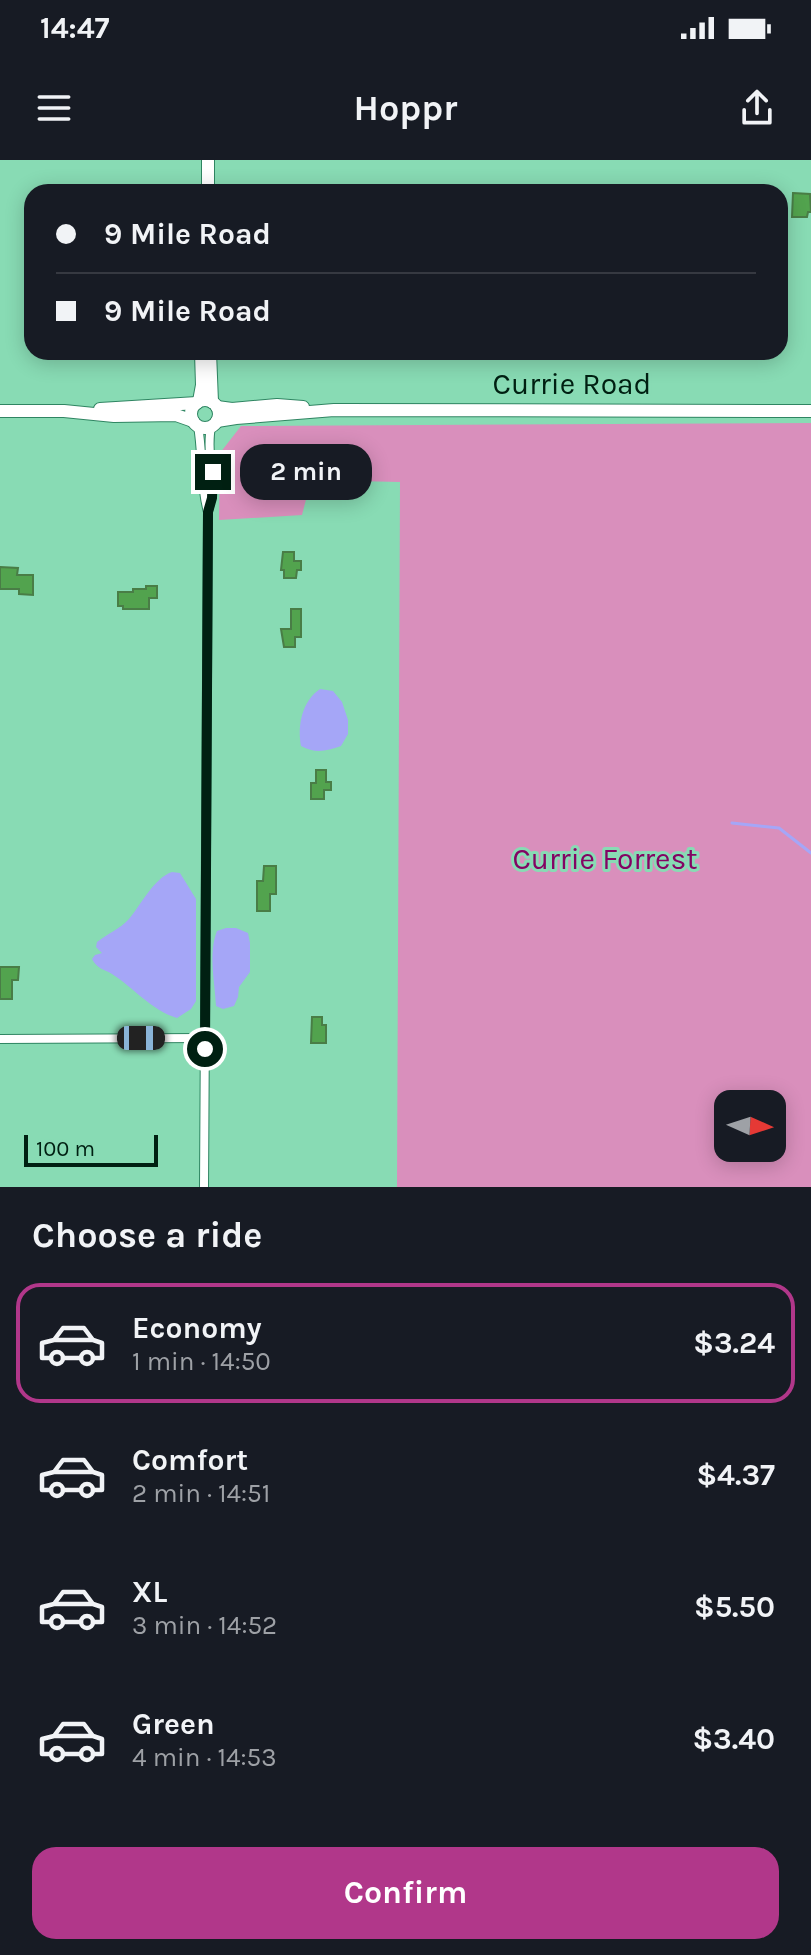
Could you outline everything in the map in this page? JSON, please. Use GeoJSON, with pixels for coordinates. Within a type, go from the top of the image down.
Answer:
{"type":"FeatureCollection","features":[{"type":"Feature","properties":{"kind":"street"},"geometry":{"type":"LineString","coordinates":[[208,160],[208,184]]}},
{"type":"Feature","properties":{"kind":"street"},"geometry":{"type":"LineString","coordinates":[[201,360],[206,403],[219,414],[205,424]]}},
{"type":"Feature","properties":{"kind":"street"},"geometry":{"type":"LineString","coordinates":[[206,403],[209,360]]}},
{"type":"Feature","properties":{"kind":"street"},"geometry":{"type":"LineString","coordinates":[[204,1187],[208,512],[213,485],[205,424],[191,411],[206,403]]}},
{"type":"Feature","properties":{"kind":"street","name":"Currie Road"},"geometry":{"type":"LineString","coordinates":[[0,411],[64,411],[206,403],[232,409],[277,405],[334,410]]}},
{"type":"Feature","properties":{"kind":"street","name":"Currie Road"},"geometry":{"type":"LineString","coordinates":[[64,411],[114,416],[178,415],[205,424],[244,417],[334,410],[811,411]]}},
{"type":"Feature","properties":{"kind":"street"},"geometry":{"type":"LineString","coordinates":[[0,1039],[204,1038]]}},
{"type":"Feature","properties":{"kind":"green space","name":"Currie Forrest"},"geometry":{"type":"Polygon","coordinates":[[[811,423],[811,1187],[397,1187],[400,482],[311,480],[302,515],[219,520],[220,453],[241,426],[811,423]]]}},
{"type":"Feature","properties":{"kind":"water"},"geometry":{"type":"Polygon","coordinates":[[[320,689],[333,691],[342,702],[348,720],[348,734],[341,746],[316,751],[301,746],[300,730],[305,707],[320,689]]]}},
{"type":"Feature","properties":{"kind":"water"},"geometry":{"type":"Polygon","coordinates":[[[172,872],[180,873],[196,899],[196,1001],[191,1009],[177,1018],[151,1004],[98,967],[92,959],[102,953],[96,947],[97,942],[125,923],[154,886],[172,872]]]}},
{"type":"Feature","properties":{"kind":"water"},"geometry":{"type":"Polygon","coordinates":[[[226,928],[248,933],[250,972],[239,987],[234,1006],[223,1009],[216,1006],[212,958],[217,931],[226,928]]]}},
{"type":"Feature","properties":{"kind":"building"},"geometry":{"type":"Polygon","coordinates":[[[793,193],[810,194],[811,212],[807,217],[792,217],[793,193]]]}},
{"type":"Feature","properties":{"kind":"building"},"geometry":{"type":"Polygon","coordinates":[[[283,552],[294,552],[294,561],[301,561],[301,570],[297,570],[296,578],[284,578],[284,570],[281,570],[283,552]]]}},
{"type":"Feature","properties":{"kind":"building"},"geometry":{"type":"Polygon","coordinates":[[[0,567],[18,568],[17,575],[33,575],[33,595],[19,594],[19,589],[0,589],[0,567]]]}},
{"type":"Feature","properties":{"kind":"building"},"geometry":{"type":"Polygon","coordinates":[[[146,586],[157,586],[157,598],[149,598],[149,609],[123,609],[123,606],[118,606],[118,592],[133,592],[133,589],[146,589],[146,586]]]}},
{"type":"Feature","properties":{"kind":"building"},"geometry":{"type":"Polygon","coordinates":[[[291,609],[301,609],[301,637],[295,637],[295,647],[284,647],[281,629],[291,629],[291,609]]]}},
{"type":"Feature","properties":{"kind":"building"},"geometry":{"type":"Polygon","coordinates":[[[316,770],[326,770],[326,782],[331,782],[331,790],[324,790],[324,799],[311,799],[311,783],[316,783],[316,770]]]}},
{"type":"Feature","properties":{"kind":"building"},"geometry":{"type":"Polygon","coordinates":[[[264,866],[276,866],[276,894],[270,894],[270,911],[257,911],[257,881],[263,881],[264,866]]]}},
{"type":"Feature","properties":{"kind":"building"},"geometry":{"type":"Polygon","coordinates":[[[0,967],[19,967],[18,980],[12,980],[12,999],[0,999],[0,967]]]}},
{"type":"Feature","properties":{"kind":"building"},"geometry":{"type":"Polygon","coordinates":[[[312,1017],[322,1017],[322,1025],[326,1025],[326,1043],[311,1043],[312,1017]]]}},
{"type":"Feature","properties":{"kind":"waterway"},"geometry":{"type":"LineString","coordinates":[[732,823],[779,828],[811,853]]}},
{"type":"Feature","properties":{"kind":"route"},"geometry":{"type":"LineString","coordinates":[[205,1049],[208,512],[213,472]]}}]}
